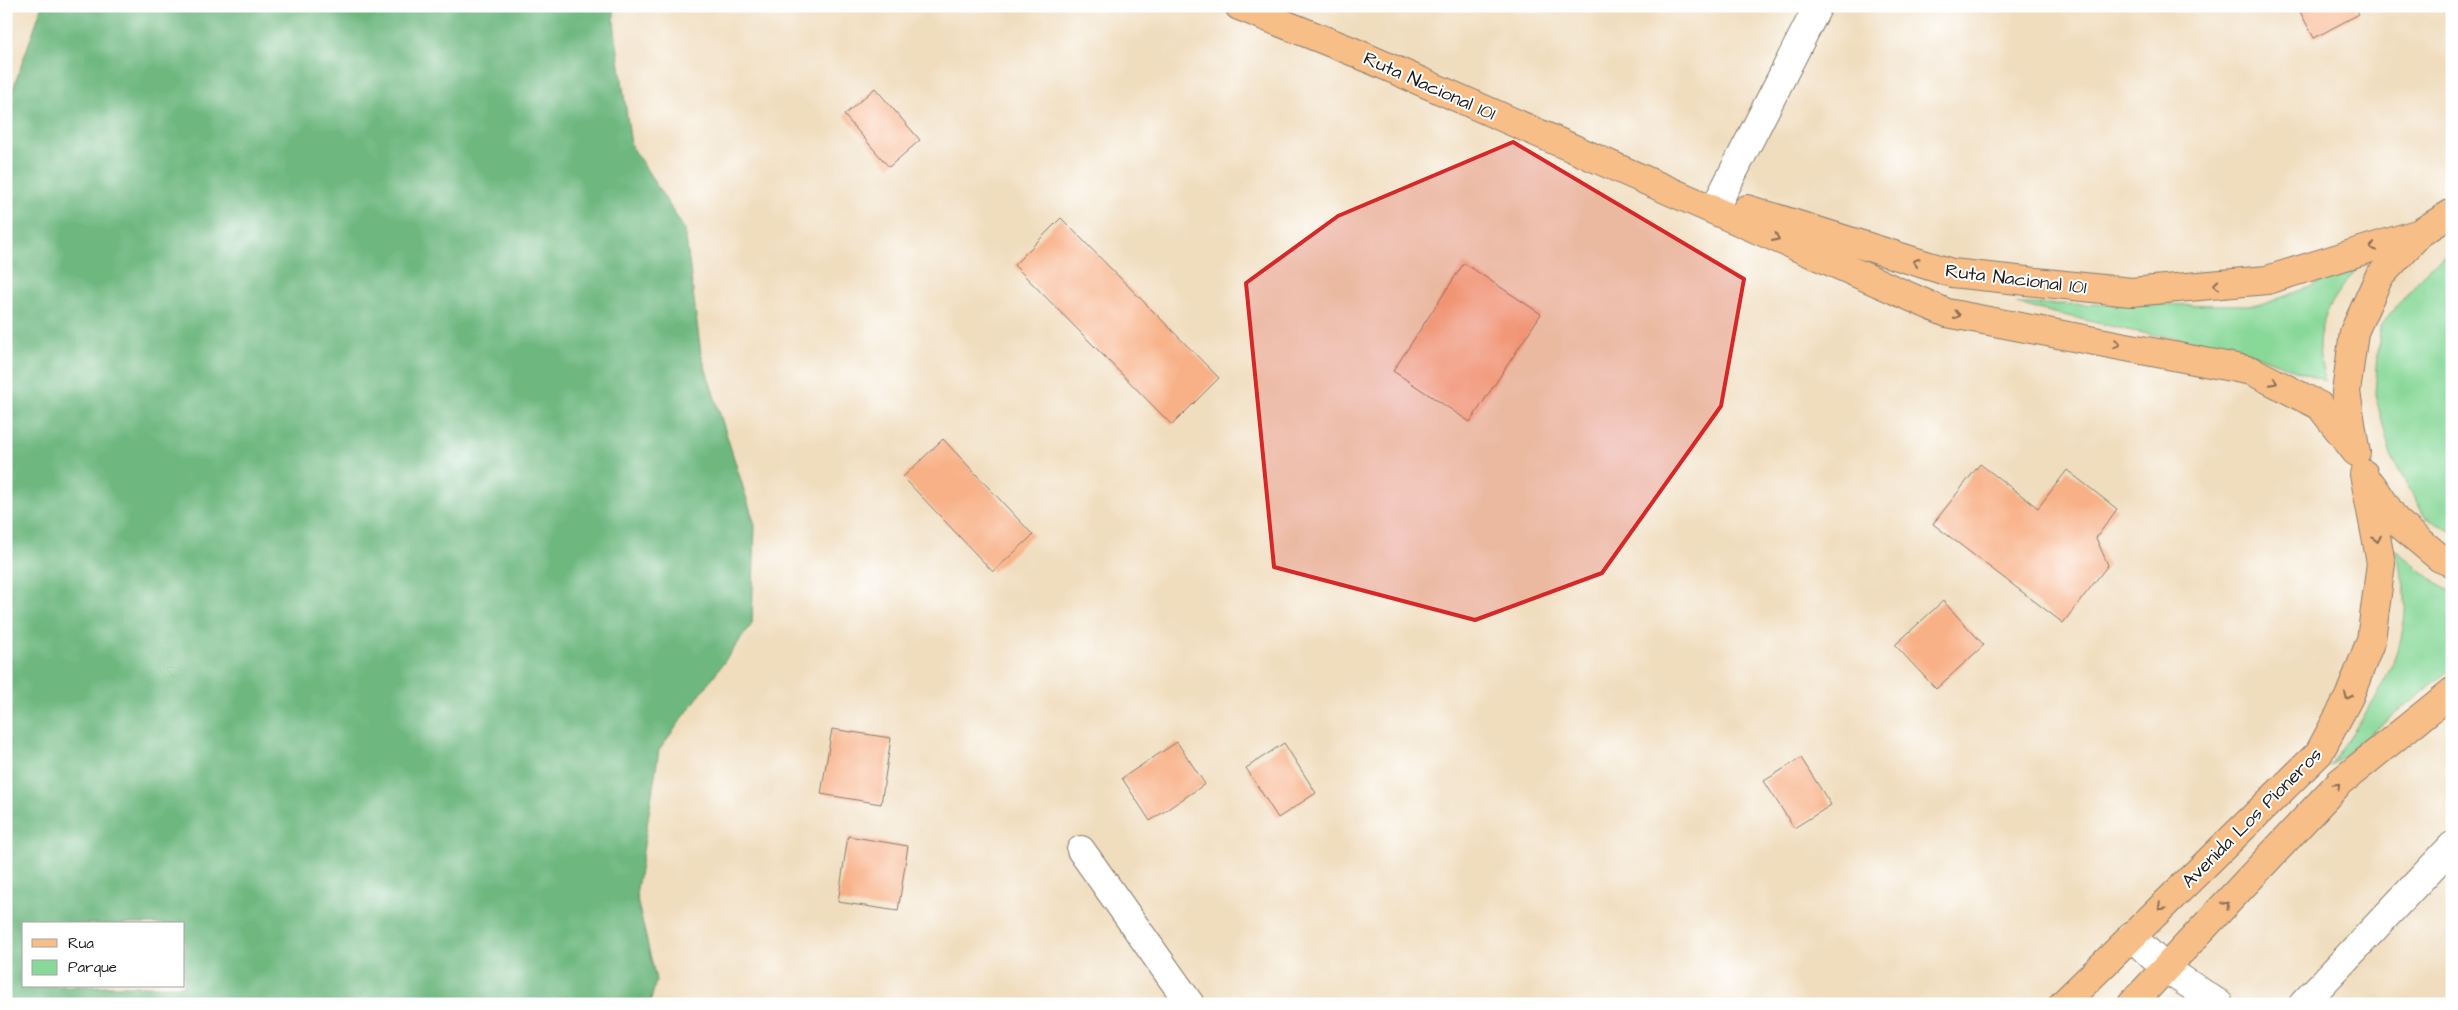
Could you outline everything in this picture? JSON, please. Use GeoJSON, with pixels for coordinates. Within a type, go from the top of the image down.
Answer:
{"type":"FeatureCollection","features":[{"type":"Feature","properties":{"kind":"main road","name":"Ruta Nacional 101"},"geometry":{"type":"LineString","coordinates":[[1239,6],[1354,52],[1947,313],[2252,370],[2320,406],[2360,463],[2396,521],[2440,558],[2452,564]]}},
{"type":"Feature","properties":{"kind":"main road","name":"Ruta Nacional 101"},"geometry":{"type":"LineString","coordinates":[[1619,169],[1952,273],[2131,292],[2267,280],[2420,233]]}},
{"type":"Feature","properties":{"kind":"main road"},"geometry":{"type":"LineString","coordinates":[[2420,233],[2452,213]]}},
{"type":"Feature","properties":{"kind":"main road","name":"Avenida Los Pioneros"},"geometry":{"type":"LineString","coordinates":[[2063,1004],[2319,754],[2349,696],[2370,640],[2382,563],[2346,392],[2354,332],[2379,277],[2420,233]]}},
{"type":"Feature","properties":{"kind":"main road","name":"Avenida Los Pioneros"},"geometry":{"type":"LineString","coordinates":[[2132,1004],[2339,783],[2452,692]]}},
{"type":"Feature","properties":{"kind":"street"},"geometry":{"type":"LineString","coordinates":[[1719,200],[1818,6]]}},
{"type":"Feature","properties":{"kind":"street"},"geometry":{"type":"LineString","coordinates":[[2303,1004],[2452,846]]}},
{"type":"Feature","properties":{"kind":"street"},"geometry":{"type":"LineString","coordinates":[[1081,850],[1190,1004]]}},
{"type":"Feature","properties":{"kind":"street"},"geometry":{"type":"LineString","coordinates":[[2131,936],[2166,969],[2219,1004]]}},
{"type":"Feature","properties":{"kind":"highlighted area"},"geometry":{"type":"Polygon","coordinates":[[[1513,142],[1744,279],[1721,406],[1602,573],[1475,620],[1274,567],[1246,283],[1338,216],[1513,142]]]}},
{"type":"Feature","properties":{"kind":"green space"},"geometry":{"type":"Polygon","coordinates":[[[42,6],[614,6],[614,23],[631,145],[685,230],[701,354],[755,525],[752,624],[659,750],[636,895],[656,980],[650,1004],[6,1004],[6,109],[42,6]]]}},
{"type":"Feature","properties":{"kind":"green space"},"geometry":{"type":"Polygon","coordinates":[[[2452,250],[2452,532],[2425,517],[2391,456],[2375,394],[2380,327],[2427,270],[2452,250]]]}},
{"type":"Feature","properties":{"kind":"green space"},"geometry":{"type":"Polygon","coordinates":[[[2358,268],[2337,294],[2322,324],[2319,351],[2325,381],[2237,348],[2132,331],[2016,304],[2262,305],[2358,268]]]}},
{"type":"Feature","properties":{"kind":"green space"},"geometry":{"type":"Polygon","coordinates":[[[2394,549],[2435,582],[2452,591],[2452,668],[2329,767],[2382,686],[2400,642],[2405,618],[2405,594],[2394,549]]]}},
{"type":"Feature","properties":{"kind":"building"},"geometry":{"type":"Polygon","coordinates":[[[2297,6],[2354,6],[2359,14],[2314,38],[2297,6]]]}},
{"type":"Feature","properties":{"kind":"building"},"geometry":{"type":"Polygon","coordinates":[[[875,88],[920,140],[889,167],[844,115],[875,88]]]}},
{"type":"Feature","properties":{"kind":"building"},"geometry":{"type":"Polygon","coordinates":[[[1061,218],[1219,378],[1172,425],[1014,265],[1061,218]]]}},
{"type":"Feature","properties":{"kind":"building"},"geometry":{"type":"Polygon","coordinates":[[[1464,263],[1541,314],[1470,422],[1393,371],[1464,263]]]}},
{"type":"Feature","properties":{"kind":"building"},"geometry":{"type":"Polygon","coordinates":[[[943,439],[1033,535],[993,572],[903,477],[943,439]]]}},
{"type":"Feature","properties":{"kind":"building"},"geometry":{"type":"Polygon","coordinates":[[[1980,464],[2038,508],[2067,470],[2117,509],[2096,538],[2108,565],[2063,623],[1933,524],[1980,464]]]}},
{"type":"Feature","properties":{"kind":"building"},"geometry":{"type":"Polygon","coordinates":[[[1943,601],[1984,645],[1936,689],[1895,645],[1943,601]]]}},
{"type":"Feature","properties":{"kind":"building"},"geometry":{"type":"Polygon","coordinates":[[[832,729],[891,738],[881,804],[821,794],[832,729]]]}},
{"type":"Feature","properties":{"kind":"building"},"geometry":{"type":"Polygon","coordinates":[[[1177,742],[1205,784],[1150,821],[1122,778],[1177,742]]]}},
{"type":"Feature","properties":{"kind":"building"},"geometry":{"type":"Polygon","coordinates":[[[1284,743],[1316,793],[1278,818],[1246,768],[1284,743]]]}},
{"type":"Feature","properties":{"kind":"building"},"geometry":{"type":"Polygon","coordinates":[[[1801,758],[1831,805],[1794,828],[1764,781],[1801,758]]]}},
{"type":"Feature","properties":{"kind":"building"},"geometry":{"type":"Polygon","coordinates":[[[848,836],[908,846],[898,911],[838,902],[848,836]]]}}]}
